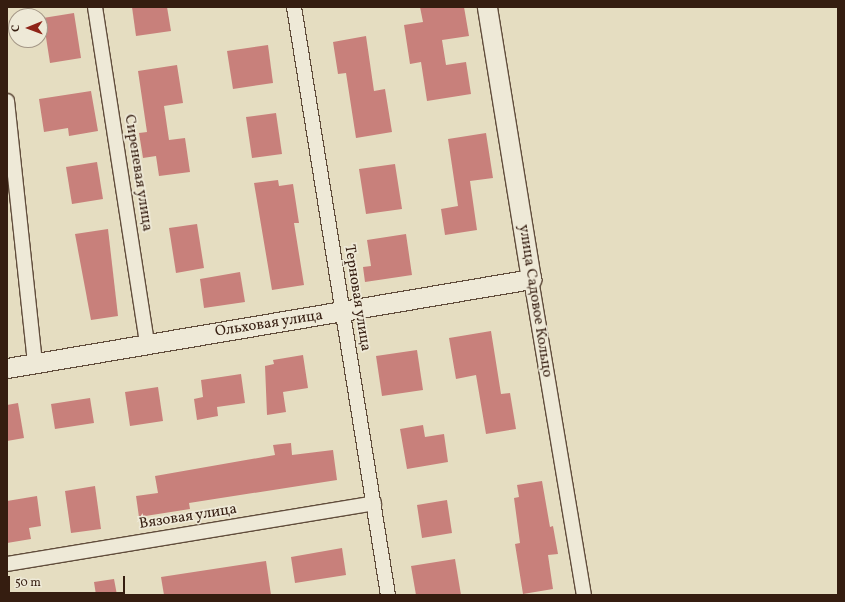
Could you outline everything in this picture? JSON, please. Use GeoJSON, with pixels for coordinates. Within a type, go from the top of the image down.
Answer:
{"type":"FeatureCollection","features":[{"type":"Feature","properties":{"kind":"street","name":"Сиреневая улица"},"geometry":{"type":"LineString","coordinates":[[95,7],[147,344]]}},
{"type":"Feature","properties":{"kind":"street","name":"Терновая улица"},"geometry":{"type":"LineString","coordinates":[[294,7],[388,595]]}},
{"type":"Feature","properties":{"kind":"street","name":"улица Садовое Кольцо"},"geometry":{"type":"LineString","coordinates":[[487,7],[584,595]]}},
{"type":"Feature","properties":{"kind":"street"},"geometry":{"type":"LineString","coordinates":[[7,101],[35,363]]}},
{"type":"Feature","properties":{"kind":"street","name":"Ольховая улица"},"geometry":{"type":"LineString","coordinates":[[7,368],[342,313],[531,279]]}},
{"type":"Feature","properties":{"kind":"street","name":"Вязовая улица"},"geometry":{"type":"LineString","coordinates":[[7,564],[374,503]]}},
{"type":"Feature","properties":{"kind":"building"},"geometry":{"type":"Polygon","coordinates":[[[132,7],[167,7],[171,31],[136,36],[132,7]]]}},
{"type":"Feature","properties":{"kind":"building"},"geometry":{"type":"Polygon","coordinates":[[[420,7],[464,7],[469,36],[442,40],[446,65],[466,62],[471,94],[427,101],[421,62],[410,64],[404,25],[423,22],[420,7]]]}},
{"type":"Feature","properties":{"kind":"building"},"geometry":{"type":"Polygon","coordinates":[[[74,13],[81,58],[50,63],[48,48],[48,17],[74,13]]]}},
{"type":"Feature","properties":{"kind":"building"},"geometry":{"type":"Polygon","coordinates":[[[366,36],[374,91],[385,89],[392,132],[356,138],[346,73],[338,74],[333,42],[366,36]]]}},
{"type":"Feature","properties":{"kind":"building"},"geometry":{"type":"Polygon","coordinates":[[[268,45],[273,83],[233,89],[227,51],[268,45]]]}},
{"type":"Feature","properties":{"kind":"building"},"geometry":{"type":"Polygon","coordinates":[[[177,65],[183,103],[164,106],[169,140],[185,138],[190,172],[159,176],[156,156],[143,158],[139,133],[147,132],[138,71],[177,65]]]}},
{"type":"Feature","properties":{"kind":"building"},"geometry":{"type":"Polygon","coordinates":[[[91,91],[98,131],[69,136],[68,128],[44,132],[39,99],[91,91]]]}},
{"type":"Feature","properties":{"kind":"building"},"geometry":{"type":"Polygon","coordinates":[[[276,113],[282,154],[252,158],[246,117],[276,113]]]}},
{"type":"Feature","properties":{"kind":"building"},"geometry":{"type":"Polygon","coordinates":[[[486,133],[493,178],[470,181],[477,230],[445,235],[441,209],[458,206],[448,139],[486,133]]]}},
{"type":"Feature","properties":{"kind":"building"},"geometry":{"type":"Polygon","coordinates":[[[97,162],[103,199],[72,204],[66,167],[97,162]]]}},
{"type":"Feature","properties":{"kind":"building"},"geometry":{"type":"Polygon","coordinates":[[[395,164],[402,209],[366,214],[359,169],[395,164]]]}},
{"type":"Feature","properties":{"kind":"building"},"geometry":{"type":"Polygon","coordinates":[[[278,180],[279,186],[293,184],[299,223],[294,223],[304,285],[272,290],[254,183],[278,180]]]}},
{"type":"Feature","properties":{"kind":"building"},"geometry":{"type":"Polygon","coordinates":[[[197,224],[204,268],[176,273],[169,228],[197,224]]]}},
{"type":"Feature","properties":{"kind":"building"},"geometry":{"type":"Polygon","coordinates":[[[108,229],[118,316],[91,320],[75,234],[108,229]]]}},
{"type":"Feature","properties":{"kind":"building"},"geometry":{"type":"Polygon","coordinates":[[[406,234],[412,275],[365,282],[363,267],[371,266],[367,240],[406,234]]]}},
{"type":"Feature","properties":{"kind":"building"},"geometry":{"type":"Polygon","coordinates":[[[240,272],[245,302],[204,308],[200,279],[240,272]]]}},
{"type":"Feature","properties":{"kind":"building"},"geometry":{"type":"Polygon","coordinates":[[[491,331],[501,394],[510,393],[516,429],[486,434],[476,375],[456,379],[449,338],[491,331]]]}},
{"type":"Feature","properties":{"kind":"building"},"geometry":{"type":"Polygon","coordinates":[[[417,350],[423,390],[382,396],[376,356],[417,350]]]}},
{"type":"Feature","properties":{"kind":"building"},"geometry":{"type":"Polygon","coordinates":[[[303,355],[308,388],[283,392],[286,412],[267,415],[265,366],[274,364],[273,360],[303,355]]]}},
{"type":"Feature","properties":{"kind":"building"},"geometry":{"type":"Polygon","coordinates":[[[241,374],[245,403],[217,407],[218,416],[197,420],[194,399],[203,397],[201,380],[241,374]]]}},
{"type":"Feature","properties":{"kind":"building"},"geometry":{"type":"Polygon","coordinates":[[[158,387],[163,421],[130,426],[125,392],[158,387]]]}},
{"type":"Feature","properties":{"kind":"building"},"geometry":{"type":"Polygon","coordinates":[[[90,398],[94,423],[55,429],[51,404],[90,398]]]}},
{"type":"Feature","properties":{"kind":"building"},"geometry":{"type":"Polygon","coordinates":[[[18,403],[24,438],[7,441],[7,405],[18,403]]]}},
{"type":"Feature","properties":{"kind":"building"},"geometry":{"type":"Polygon","coordinates":[[[423,425],[425,437],[444,434],[448,462],[407,469],[400,429],[423,425]]]}},
{"type":"Feature","properties":{"kind":"building"},"geometry":{"type":"Polygon","coordinates":[[[291,443],[292,455],[333,450],[337,480],[189,503],[190,509],[139,517],[136,496],[158,493],[155,476],[275,455],[273,445],[291,443]]]}},
{"type":"Feature","properties":{"kind":"building"},"geometry":{"type":"Polygon","coordinates":[[[542,481],[550,527],[553,526],[558,554],[548,555],[553,589],[523,594],[515,544],[520,543],[514,498],[519,497],[517,485],[542,481]]]}},
{"type":"Feature","properties":{"kind":"building"},"geometry":{"type":"Polygon","coordinates":[[[95,486],[101,529],[71,533],[65,491],[95,486]]]}},
{"type":"Feature","properties":{"kind":"building"},"geometry":{"type":"Polygon","coordinates":[[[37,496],[41,526],[29,528],[31,539],[7,543],[7,501],[37,496]]]}},
{"type":"Feature","properties":{"kind":"building"},"geometry":{"type":"Polygon","coordinates":[[[447,500],[452,533],[422,538],[417,505],[447,500]]]}},
{"type":"Feature","properties":{"kind":"building"},"geometry":{"type":"Polygon","coordinates":[[[342,548],[346,575],[295,583],[291,557],[342,548]]]}},
{"type":"Feature","properties":{"kind":"building"},"geometry":{"type":"Polygon","coordinates":[[[455,559],[461,595],[416,595],[411,566],[455,559]]]}},
{"type":"Feature","properties":{"kind":"building"},"geometry":{"type":"Polygon","coordinates":[[[266,561],[271,595],[164,595],[161,577],[266,561]]]}},
{"type":"Feature","properties":{"kind":"building"},"geometry":{"type":"Polygon","coordinates":[[[114,579],[117,595],[96,595],[94,582],[114,579]]]}}]}
